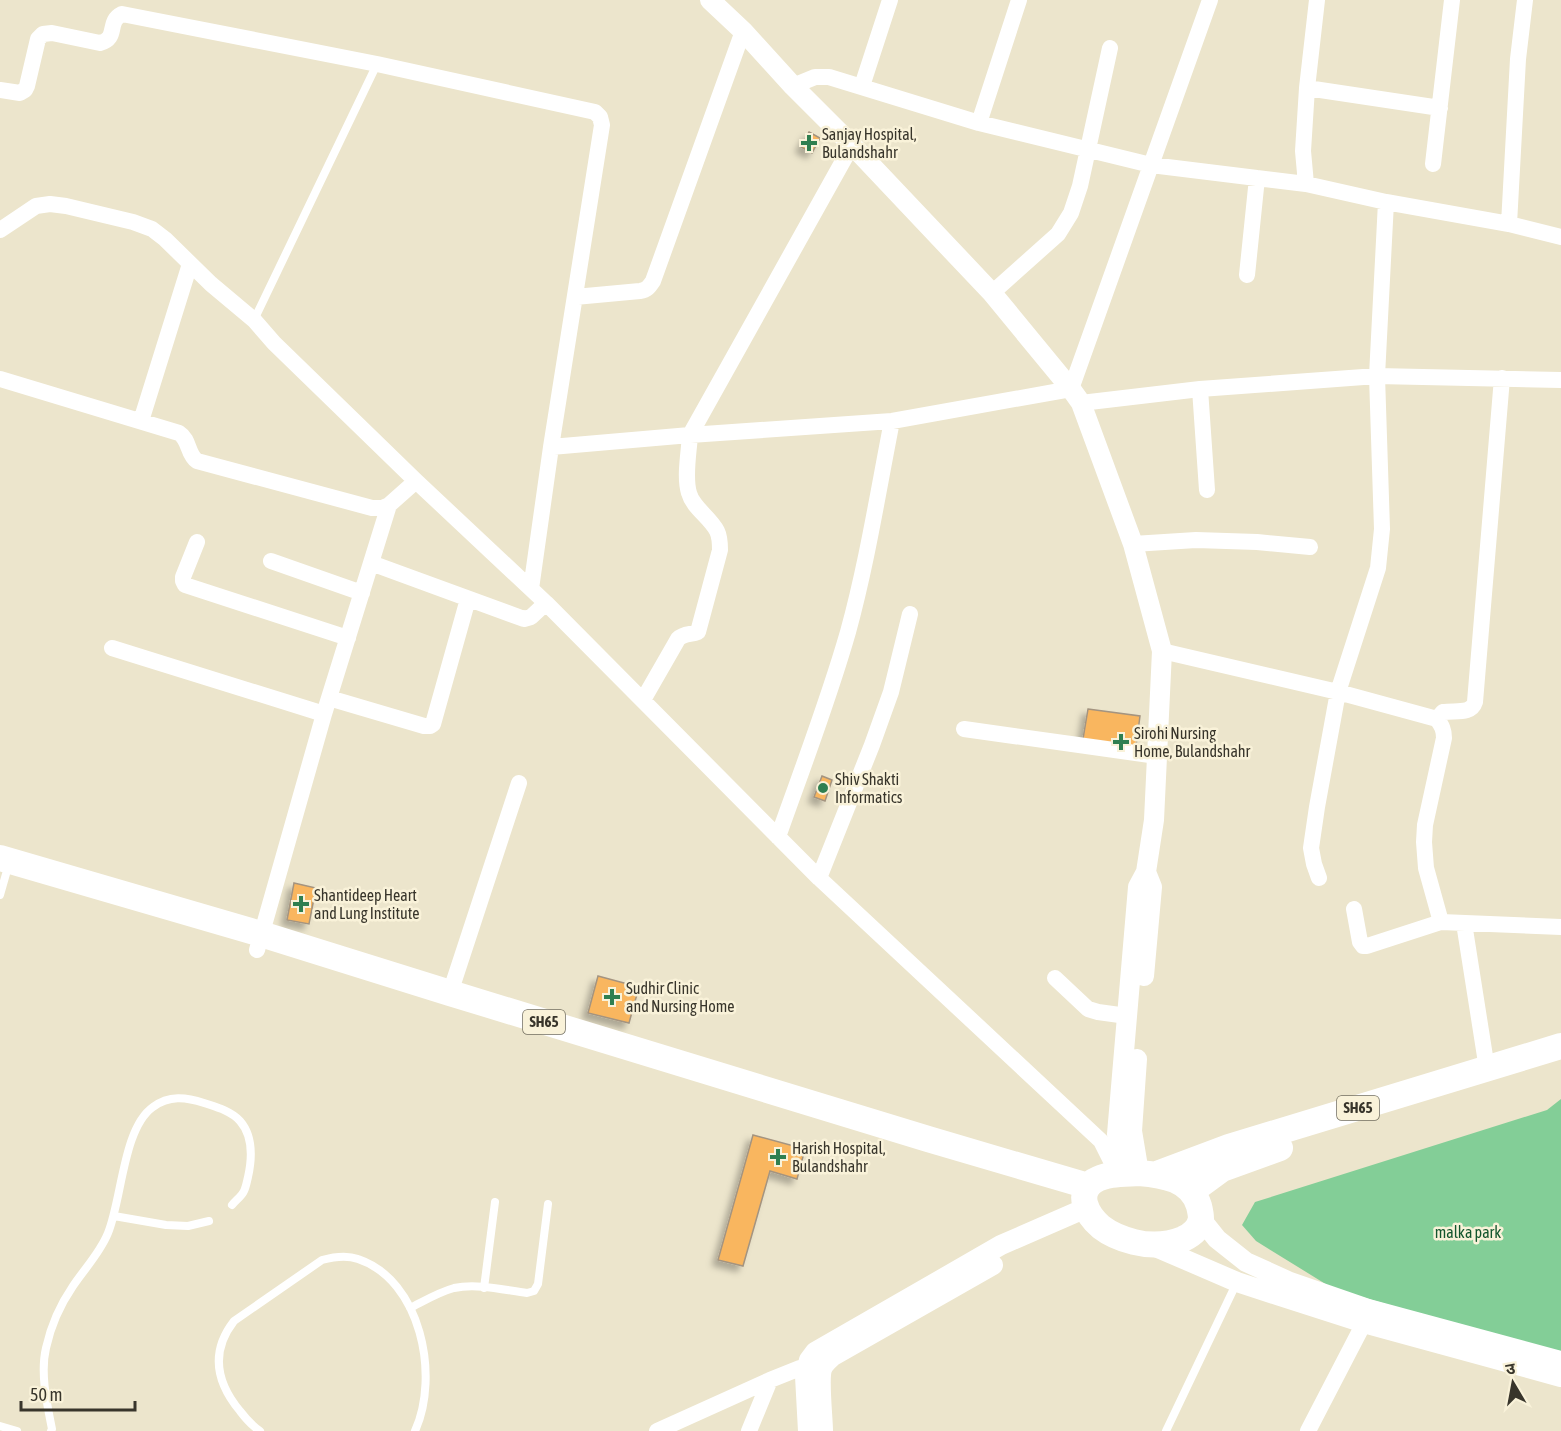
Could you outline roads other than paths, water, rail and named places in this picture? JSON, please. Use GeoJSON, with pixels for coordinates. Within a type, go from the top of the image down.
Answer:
{"type":"FeatureCollection","features":[{"type":"Feature","properties":{"kind":"main road","name":"SH65"},"geometry":{"type":"LineString","coordinates":[[3,868],[259,942],[450,993],[940,1142],[1088,1204],[1100,1227],[1117,1237],[1134,1243],[1151,1245],[1178,1241],[1190,1235],[1197,1228],[1201,1219]]}},
{"type":"Feature","properties":{"kind":"main road","name":"SH65"},"geometry":{"type":"LineString","coordinates":[[259,942],[468,1016],[1088,1204]]}},
{"type":"Feature","properties":{"kind":"main road","name":"SH65"},"geometry":{"type":"LineString","coordinates":[[1088,1204],[1095,1181],[1105,1177],[1135,1174],[1229,1147],[1561,1046]]}},
{"type":"Feature","properties":{"kind":"main road","name":"SH65"},"geometry":{"type":"LineString","coordinates":[[1192,1191],[1222,1169],[1265,1153],[1561,1061]]}},
{"type":"Feature","properties":{"kind":"main road"},"geometry":{"type":"LineString","coordinates":[[1135,1174],[1180,1182],[1192,1191],[1201,1219]]}},
{"type":"Feature","properties":{"kind":"street"},"geometry":{"type":"LineString","coordinates":[[710,0],[992,293],[1076,396],[1133,544],[1162,651],[1154,820],[1146,872],[1138,887],[1117,1134],[1135,1174]]}},
{"type":"Feature","properties":{"kind":"street"},"geometry":{"type":"LineString","coordinates":[[862,86],[890,0]]}},
{"type":"Feature","properties":{"kind":"street"},"geometry":{"type":"LineString","coordinates":[[979,123],[1019,0]]}},
{"type":"Feature","properties":{"kind":"street"},"geometry":{"type":"LineString","coordinates":[[1076,396],[1151,165],[1210,0]]}},
{"type":"Feature","properties":{"kind":"street"},"geometry":{"type":"LineString","coordinates":[[1306,184],[1303,151],[1307,88],[1317,0]]}},
{"type":"Feature","properties":{"kind":"street"},"geometry":{"type":"LineString","coordinates":[[1433,164],[1452,0]]}},
{"type":"Feature","properties":{"kind":"street"},"geometry":{"type":"LineString","coordinates":[[1509,224],[1518,59],[1525,0]]}},
{"type":"Feature","properties":{"kind":"street"},"geometry":{"type":"LineString","coordinates":[[0,90],[20,93],[25,90],[38,39],[43,34],[52,33],[104,42],[111,36],[117,16],[122,15],[377,64],[595,112],[600,117],[602,125],[531,589]]}},
{"type":"Feature","properties":{"kind":"street"},"geometry":{"type":"LineString","coordinates":[[575,297],[645,290],[653,281],[743,32]]}},
{"type":"Feature","properties":{"kind":"street"},"geometry":{"type":"LineString","coordinates":[[992,293],[1058,234],[1071,213],[1080,186],[1110,48]]}},
{"type":"Feature","properties":{"kind":"street"},"geometry":{"type":"LineString","coordinates":[[793,87],[815,77],[829,77],[979,123],[1151,165],[1306,184],[1386,202],[1509,224],[1561,237]]}},
{"type":"Feature","properties":{"kind":"street"},"geometry":{"type":"LineString","coordinates":[[1307,88],[1440,108]]}},
{"type":"Feature","properties":{"kind":"street"},"geometry":{"type":"LineString","coordinates":[[643,700],[678,639],[682,635],[698,632],[720,550],[717,531],[689,494],[687,485],[690,435],[852,145]]}},
{"type":"Feature","properties":{"kind":"street"},"geometry":{"type":"LineString","coordinates":[[1247,275],[1257,178]]}},
{"type":"Feature","properties":{"kind":"street"},"geometry":{"type":"LineString","coordinates":[[1319,878],[1311,848],[1338,692],[1378,567],[1382,529],[1377,376],[1386,202]]}},
{"type":"Feature","properties":{"kind":"street"},"geometry":{"type":"LineString","coordinates":[[0,230],[36,206],[50,204],[133,222],[152,229],[165,239],[211,284],[254,320],[274,343],[416,481],[546,603],[819,878],[1135,1174]]}},
{"type":"Feature","properties":{"kind":"street"},"geometry":{"type":"LineString","coordinates":[[141,421],[190,264]]}},
{"type":"Feature","properties":{"kind":"street"},"geometry":{"type":"LineString","coordinates":[[551,447],[690,435],[892,422],[1076,396],[1377,376],[1561,381]]}},
{"type":"Feature","properties":{"kind":"street"},"geometry":{"type":"LineString","coordinates":[[1437,719],[1443,711],[1468,711],[1475,702],[1502,378]]}},
{"type":"Feature","properties":{"kind":"street"},"geometry":{"type":"LineString","coordinates":[[0,379],[180,433],[184,436],[192,457],[197,461],[372,508],[389,505],[416,481]]}},
{"type":"Feature","properties":{"kind":"street"},"geometry":{"type":"LineString","coordinates":[[1200,389],[1207,490]]}},
{"type":"Feature","properties":{"kind":"street"},"geometry":{"type":"LineString","coordinates":[[778,837],[848,632],[863,572],[892,422]]}},
{"type":"Feature","properties":{"kind":"street"},"geometry":{"type":"LineString","coordinates":[[259,942],[324,714],[389,505]]}},
{"type":"Feature","properties":{"kind":"street"},"geometry":{"type":"LineString","coordinates":[[1133,544],[1206,540],[1310,547]]}},
{"type":"Feature","properties":{"kind":"street"},"geometry":{"type":"LineString","coordinates":[[197,542],[183,577],[185,585],[348,638]]}},
{"type":"Feature","properties":{"kind":"street"},"geometry":{"type":"LineString","coordinates":[[271,561],[362,593]]}},
{"type":"Feature","properties":{"kind":"street"},"geometry":{"type":"LineString","coordinates":[[371,563],[524,619],[531,617],[546,603]]}},
{"type":"Feature","properties":{"kind":"street"},"geometry":{"type":"LineString","coordinates":[[329,698],[424,726],[433,724],[468,599]]}},
{"type":"Feature","properties":{"kind":"street"},"geometry":{"type":"LineString","coordinates":[[819,878],[891,692],[910,614]]}},
{"type":"Feature","properties":{"kind":"street"},"geometry":{"type":"LineString","coordinates":[[112,648],[324,714]]}},
{"type":"Feature","properties":{"kind":"street"},"geometry":{"type":"LineString","coordinates":[[1162,651],[1338,692],[1437,719],[1442,725],[1444,738],[1425,825],[1424,842],[1426,868],[1441,922]]}},
{"type":"Feature","properties":{"kind":"street"},"geometry":{"type":"LineString","coordinates":[[964,729],[1157,756]]}},
{"type":"Feature","properties":{"kind":"street"},"geometry":{"type":"LineString","coordinates":[[450,993],[519,783]]}},
{"type":"Feature","properties":{"kind":"street"},"geometry":{"type":"LineString","coordinates":[[1135,1174],[1132,1131],[1152,887],[1146,872]]}},
{"type":"Feature","properties":{"kind":"street"},"geometry":{"type":"LineString","coordinates":[[1354,909],[1360,942],[1363,946],[1441,922],[1561,927]]}},
{"type":"Feature","properties":{"kind":"street"},"geometry":{"type":"LineString","coordinates":[[1464,923],[1487,1069]]}},
{"type":"Feature","properties":{"kind":"street"},"geometry":{"type":"LineString","coordinates":[[1055,978],[1088,1009],[1127,1016]]}},
{"type":"Feature","properties":{"kind":"street"},"geometry":{"type":"LineString","coordinates":[[808,1431],[806,1376],[815,1367],[1007,1257],[1088,1204]]}},
{"type":"Feature","properties":{"kind":"street"},"geometry":{"type":"LineString","coordinates":[[1201,1219],[1217,1239],[1246,1262],[1290,1282],[1368,1309],[1561,1361]]}},
{"type":"Feature","properties":{"kind":"street"},"geometry":{"type":"LineString","coordinates":[[1151,1245],[1237,1282],[1364,1323],[1561,1377]]}},
{"type":"Feature","properties":{"kind":"street"},"geometry":{"type":"LineString","coordinates":[[1308,1431],[1364,1323]]}},
{"type":"Feature","properties":{"kind":"street"},"geometry":{"type":"LineString","coordinates":[[657,1431],[770,1380],[800,1368],[815,1367]]}},
{"type":"Feature","properties":{"kind":"street"},"geometry":{"type":"LineString","coordinates":[[815,1367],[820,1378],[823,1431]]}},
{"type":"Feature","properties":{"kind":"street"},"geometry":{"type":"LineString","coordinates":[[749,1431],[770,1380]]}},
{"type":"Feature","properties":{"kind":"lane"},"geometry":{"type":"LineString","coordinates":[[254,320],[377,64]]}},
{"type":"Feature","properties":{"kind":"lane"},"geometry":{"type":"LineString","coordinates":[[51,1431],[44,1377],[45,1350],[54,1319],[108,1234],[132,1135],[139,1121],[152,1107],[171,1097],[192,1098],[223,1109],[240,1121],[248,1136],[252,1151],[244,1190],[232,1204]]}},
{"type":"Feature","properties":{"kind":"lane"},"geometry":{"type":"LineString","coordinates":[[484,1288],[495,1202]]}},
{"type":"Feature","properties":{"kind":"lane"},"geometry":{"type":"LineString","coordinates":[[410,1308],[452,1289],[463,1287],[527,1293],[534,1290],[538,1284],[548,1204]]}},
{"type":"Feature","properties":{"kind":"lane"},"geometry":{"type":"LineString","coordinates":[[114,1216],[166,1225],[188,1226],[209,1221]]}},
{"type":"Feature","properties":{"kind":"lane"},"geometry":{"type":"LineString","coordinates":[[260,1431],[251,1425],[229,1398],[219,1374],[218,1360],[226,1331],[234,1321],[322,1260],[336,1257],[357,1258],[378,1268],[399,1287],[415,1317],[424,1349],[426,1379],[421,1418],[415,1431]]}},
{"type":"Feature","properties":{"kind":"lane"},"geometry":{"type":"LineString","coordinates":[[1166,1431],[1246,1262]]}},
{"type":"Feature","properties":{"kind":"lane"},"geometry":{"type":"LineString","coordinates":[[0,1426],[17,1431]]}},
{"type":"Feature","properties":{"kind":"place","name":"Sanjay Hospital, Bulandshahr"},"geometry":{"type":"Point","coordinates":[809,143]}},
{"type":"Feature","properties":{"kind":"place","name":"Sirohi Nursing Home, Bulandshahr"},"geometry":{"type":"Point","coordinates":[1121,742]}},
{"type":"Feature","properties":{"kind":"place","name":"Shiv Shakti Informatics"},"geometry":{"type":"Point","coordinates":[823,788]}},
{"type":"Feature","properties":{"kind":"place","name":"Shantideep Heart and Lung Institute"},"geometry":{"type":"Point","coordinates":[301,904]}},
{"type":"Feature","properties":{"kind":"place","name":"Sudhir Clinic and Nursing Home"},"geometry":{"type":"Point","coordinates":[612,997]}},
{"type":"Feature","properties":{"kind":"place","name":"Harish Hospital, Bulandshahr"},"geometry":{"type":"Point","coordinates":[778,1157]}},
{"type":"Feature","properties":{"kind":"park label","name":"malka park"},"geometry":{"type":"Point","coordinates":[1468,1232]}}]}
